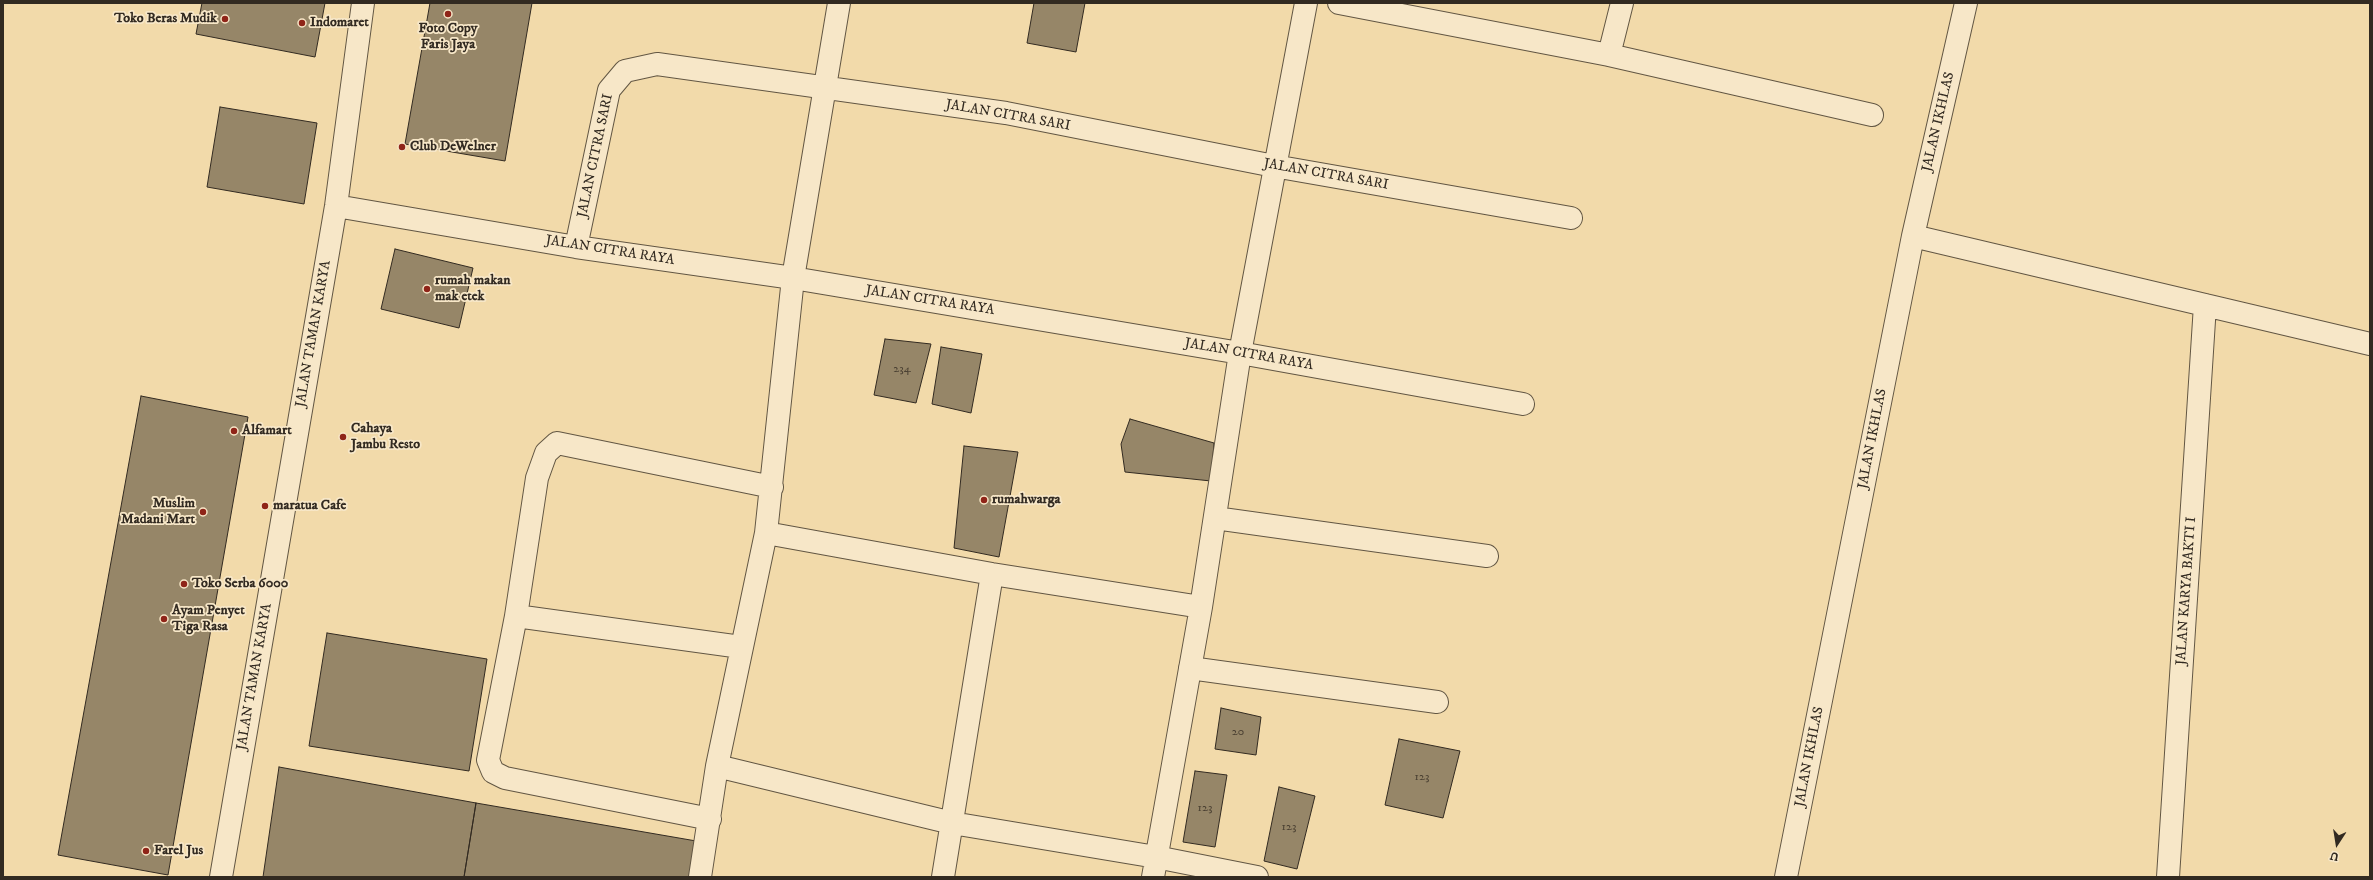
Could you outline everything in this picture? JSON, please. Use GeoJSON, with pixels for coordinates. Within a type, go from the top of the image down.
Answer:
{"type":"FeatureCollection","features":[{"type":"Feature","properties":{"kind":"street","name":"JALAN TAMAN KARYA"},"geometry":{"type":"LineString","coordinates":[[221,877],[336,206],[363,3]]}},
{"type":"Feature","properties":{"kind":"street"},"geometry":{"type":"LineString","coordinates":[[700,877],[703,847],[710,819],[717,766],[766,533],[772,486],[792,278],[839,3]]}},
{"type":"Feature","properties":{"kind":"street"},"geometry":{"type":"LineString","coordinates":[[1154,867],[1201,607],[1240,353],[1274,166],[1306,3]]}},
{"type":"Feature","properties":{"kind":"street"},"geometry":{"type":"LineString","coordinates":[[1339,3],[1609,55],[1872,115]]}},
{"type":"Feature","properties":{"kind":"street"},"geometry":{"type":"LineString","coordinates":[[1609,55],[1622,3]]}},
{"type":"Feature","properties":{"kind":"street","name":"JALAN IKHLAS"},"geometry":{"type":"LineString","coordinates":[[1786,877],[1913,236],[1966,3]]}},
{"type":"Feature","properties":{"kind":"street","name":"JALAN CITRA SARI"},"geometry":{"type":"LineString","coordinates":[[576,247],[609,90],[625,71],[657,64],[1006,114],[1274,166],[1571,218]]}},
{"type":"Feature","properties":{"kind":"street","name":"JALAN CITRA RAYA"},"geometry":{"type":"LineString","coordinates":[[336,206],[576,247],[792,278],[1240,353],[1523,404]]}},
{"type":"Feature","properties":{"kind":"street"},"geometry":{"type":"LineString","coordinates":[[1913,236],[2370,344]]}},
{"type":"Feature","properties":{"kind":"street","name":"JALAN KARYA BAKTI I"},"geometry":{"type":"LineString","coordinates":[[2168,877],[2205,305]]}},
{"type":"Feature","properties":{"kind":"street"},"geometry":{"type":"LineString","coordinates":[[710,819],[505,778],[493,772],[488,760],[516,616],[537,478],[546,453],[557,443],[772,486]]}},
{"type":"Feature","properties":{"kind":"street"},"geometry":{"type":"LineString","coordinates":[[1215,518],[1487,556]]}},
{"type":"Feature","properties":{"kind":"street"},"geometry":{"type":"LineString","coordinates":[[766,533],[992,574],[1201,607]]}},
{"type":"Feature","properties":{"kind":"street"},"geometry":{"type":"LineString","coordinates":[[943,877],[992,574]]}},
{"type":"Feature","properties":{"kind":"street"},"geometry":{"type":"LineString","coordinates":[[516,616],[741,647]]}},
{"type":"Feature","properties":{"kind":"street"},"geometry":{"type":"LineString","coordinates":[[1190,668],[1437,702]]}},
{"type":"Feature","properties":{"kind":"street"},"geometry":{"type":"LineString","coordinates":[[717,766],[952,823],[1154,867],[1257,877]]}},
{"type":"Feature","properties":{"kind":"building"},"geometry":{"type":"Polygon","coordinates":[[[202,3],[325,3],[315,57],[196,34],[202,3]]]}},
{"type":"Feature","properties":{"kind":"building"},"geometry":{"type":"Polygon","coordinates":[[[430,3],[532,3],[505,161],[405,144],[430,3]]]}},
{"type":"Feature","properties":{"kind":"building"},"geometry":{"type":"Polygon","coordinates":[[[1034,3],[1085,3],[1076,52],[1027,43],[1034,3]]]}},
{"type":"Feature","properties":{"kind":"building"},"geometry":{"type":"Polygon","coordinates":[[[220,107],[317,123],[304,204],[207,187],[220,107]]]}},
{"type":"Feature","properties":{"kind":"building","name":"rumah makan mak etek"},"geometry":{"type":"Polygon","coordinates":[[[395,249],[473,268],[459,328],[381,309],[395,249]]]}},
{"type":"Feature","properties":{"kind":"building"},"geometry":{"type":"Polygon","coordinates":[[[885,339],[931,344],[916,403],[874,395],[885,339]]]}},
{"type":"Feature","properties":{"kind":"building"},"geometry":{"type":"Polygon","coordinates":[[[941,347],[982,354],[971,413],[932,404],[941,347]]]}},
{"type":"Feature","properties":{"kind":"building"},"geometry":{"type":"Polygon","coordinates":[[[141,396],[248,417],[168,875],[58,855],[141,396]]]}},
{"type":"Feature","properties":{"kind":"building"},"geometry":{"type":"Polygon","coordinates":[[[1130,419],[1214,443],[1211,481],[1125,472],[1121,444],[1130,419]]]}},
{"type":"Feature","properties":{"kind":"building","name":"rumahwarga"},"geometry":{"type":"Polygon","coordinates":[[[964,446],[1018,452],[999,557],[954,548],[964,446]]]}},
{"type":"Feature","properties":{"kind":"building"},"geometry":{"type":"Polygon","coordinates":[[[327,633],[487,659],[469,771],[309,746],[327,633]]]}},
{"type":"Feature","properties":{"kind":"building"},"geometry":{"type":"Polygon","coordinates":[[[1221,708],[1261,717],[1256,755],[1215,749],[1221,708]]]}},
{"type":"Feature","properties":{"kind":"building"},"geometry":{"type":"Polygon","coordinates":[[[1399,739],[1460,751],[1443,818],[1385,805],[1399,739]]]}},
{"type":"Feature","properties":{"kind":"building"},"geometry":{"type":"Polygon","coordinates":[[[279,767],[476,803],[464,877],[263,877],[279,767]]]}},
{"type":"Feature","properties":{"kind":"building"},"geometry":{"type":"Polygon","coordinates":[[[1195,771],[1227,775],[1215,847],[1183,842],[1195,771]]]}},
{"type":"Feature","properties":{"kind":"building"},"geometry":{"type":"Polygon","coordinates":[[[1279,787],[1315,796],[1297,869],[1264,861],[1279,787]]]}},
{"type":"Feature","properties":{"kind":"building"},"geometry":{"type":"Polygon","coordinates":[[[476,803],[702,842],[696,877],[464,877],[476,803]]]}},
{"type":"Feature","properties":{"kind":"place","name":"Foto Copy Faris Jaya"},"geometry":{"type":"Point","coordinates":[448,14]}},
{"type":"Feature","properties":{"kind":"place","name":"Toko Beras Mudik"},"geometry":{"type":"Point","coordinates":[225,19]}},
{"type":"Feature","properties":{"kind":"place","name":"Indomaret"},"geometry":{"type":"Point","coordinates":[302,23]}},
{"type":"Feature","properties":{"kind":"place","name":"Club DeWelner"},"geometry":{"type":"Point","coordinates":[402,147]}},
{"type":"Feature","properties":{"kind":"place","name":"rumah makan mak etek"},"geometry":{"type":"Point","coordinates":[427,289]}},
{"type":"Feature","properties":{"kind":"place","name":"Alfamart"},"geometry":{"type":"Point","coordinates":[234,431]}},
{"type":"Feature","properties":{"kind":"place","name":"Cahaya Jambu Resto"},"geometry":{"type":"Point","coordinates":[343,437]}},
{"type":"Feature","properties":{"kind":"place","name":"rumahwarga"},"geometry":{"type":"Point","coordinates":[984,500]}},
{"type":"Feature","properties":{"kind":"place","name":"maratua Cafe"},"geometry":{"type":"Point","coordinates":[265,506]}},
{"type":"Feature","properties":{"kind":"place","name":"Muslim Madani Mart"},"geometry":{"type":"Point","coordinates":[203,512]}},
{"type":"Feature","properties":{"kind":"place","name":"Toko Serba 6000"},"geometry":{"type":"Point","coordinates":[184,584]}},
{"type":"Feature","properties":{"kind":"place","name":"Ayam Penyet Tiga Rasa"},"geometry":{"type":"Point","coordinates":[164,619]}},
{"type":"Feature","properties":{"kind":"place","name":"Farel Jus"},"geometry":{"type":"Point","coordinates":[146,851]}}]}
